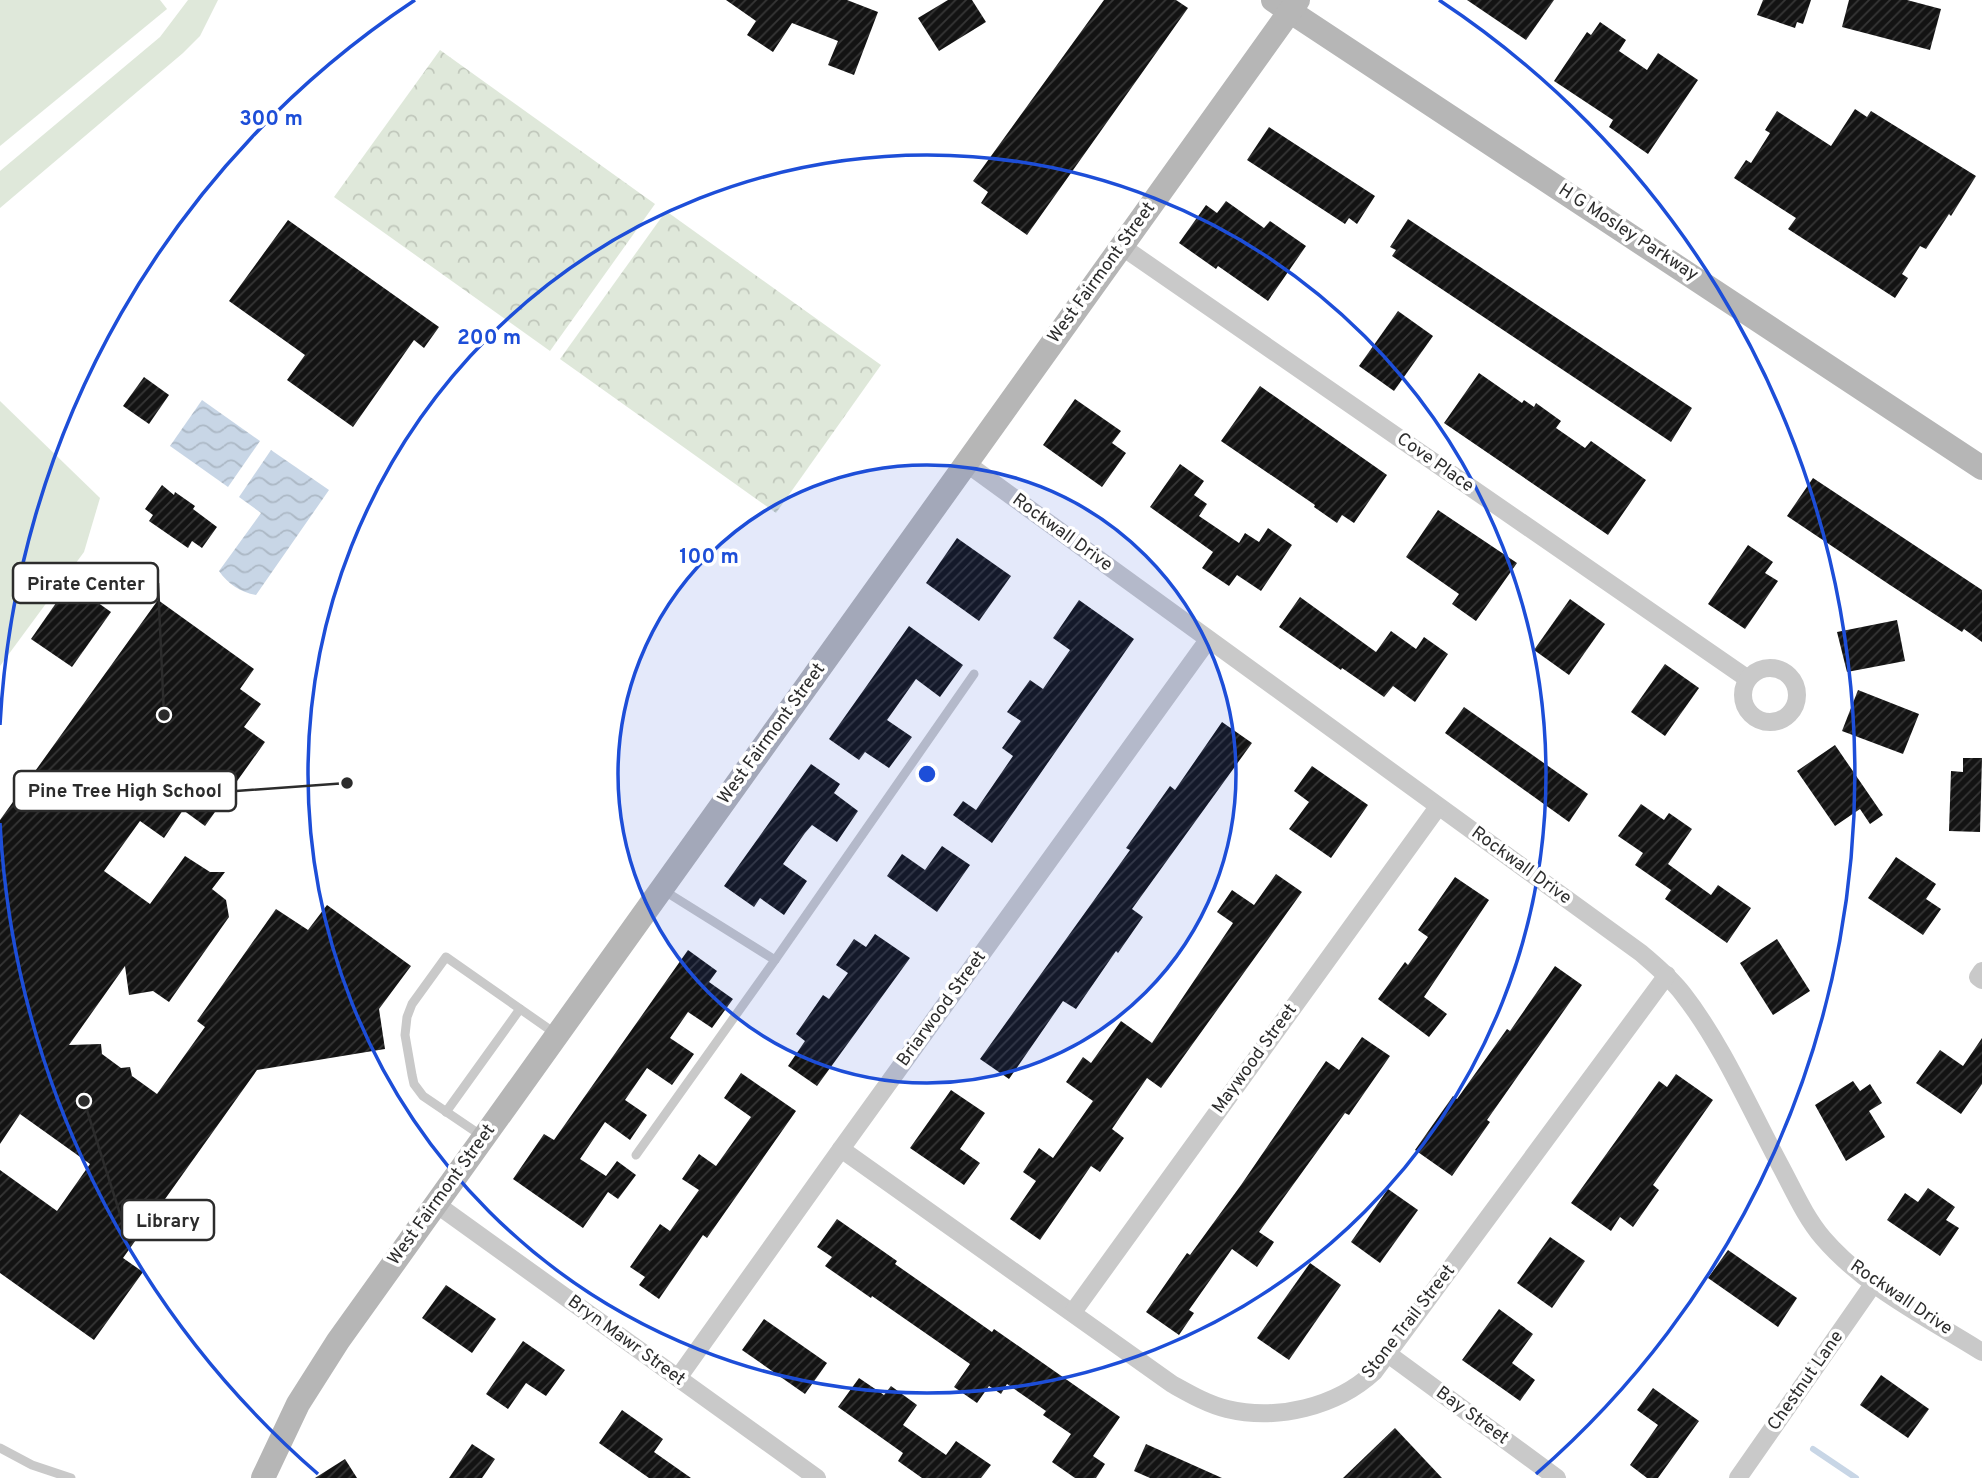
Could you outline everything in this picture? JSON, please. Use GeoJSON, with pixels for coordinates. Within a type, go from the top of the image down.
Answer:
{"type":"FeatureCollection","features":[{"type":"Feature","properties":{"kind":"street","name":"West Fairmont Street"},"geometry":{"type":"LineString","coordinates":[[263,1478],[281,1437],[317,1372],[1121,246],[1287,4]]}},
{"type":"Feature","properties":{"kind":"street","name":"H G Mosley Parkway"},"geometry":{"type":"LineString","coordinates":[[1287,4],[1982,468]]}},
{"type":"Feature","properties":{"kind":"street","name":"Cove Place"},"geometry":{"type":"LineString","coordinates":[[1121,246],[1748,679]]}},
{"type":"Feature","properties":{"kind":"street","name":"Rockwall Drive"},"geometry":{"type":"LineString","coordinates":[[966,463],[1641,953],[1667,975],[1712,1038],[1802,1207],[1821,1236],[1839,1256],[1874,1283],[1982,1352]]}},
{"type":"Feature","properties":{"kind":"street","name":"Briarwood Street"},"geometry":{"type":"LineString","coordinates":[[678,1378],[1208,640]]}},
{"type":"Feature","properties":{"kind":"street","name":"Maywood Street"},"geometry":{"type":"LineString","coordinates":[[1073,1312],[1438,807]]}},
{"type":"Feature","properties":{"kind":"street"},"geometry":{"type":"LineString","coordinates":[[1982,971],[1978,977],[1982,979]]}},
{"type":"Feature","properties":{"kind":"street","name":"Stone Trail Street"},"geometry":{"type":"LineString","coordinates":[[841,1149],[1172,1384],[1198,1398],[1247,1413],[1298,1409],[1342,1395],[1358,1386],[1388,1354],[1667,975]]}},
{"type":"Feature","properties":{"kind":"street","name":"Bryn Mawr Street"},"geometry":{"type":"LineString","coordinates":[[436,1204],[678,1378],[807,1475]]}},
{"type":"Feature","properties":{"kind":"street","name":"Chestnut Lane"},"geometry":{"type":"LineString","coordinates":[[1738,1478],[1874,1283]]}},
{"type":"Feature","properties":{"kind":"street","name":"Bay Street"},"geometry":{"type":"LineString","coordinates":[[1388,1354],[1557,1478]]}},
{"type":"Feature","properties":{"kind":"lane"},"geometry":{"type":"LineString","coordinates":[[636,1155],[974,674]]}},
{"type":"Feature","properties":{"kind":"lane"},"geometry":{"type":"LineString","coordinates":[[661,889],[775,960]]}},
{"type":"Feature","properties":{"kind":"lane"},"geometry":{"type":"LineString","coordinates":[[484,1138],[423,1096],[414,1084],[405,1035],[412,1004],[446,957],[557,1035]]}},
{"type":"Feature","properties":{"kind":"lane"},"geometry":{"type":"LineString","coordinates":[[446,1112],[520,1009]]}},
{"type":"Feature","properties":{"kind":"lane"},"geometry":{"type":"LineString","coordinates":[[0,1448],[32,1465],[71,1478]]}},
{"type":"Feature","properties":{"kind":"green space"},"geometry":{"type":"Polygon","coordinates":[[[0,0],[160,0],[167,9],[0,146],[0,0]]]}},
{"type":"Feature","properties":{"kind":"green space"},"geometry":{"type":"Polygon","coordinates":[[[188,0],[218,0],[200,36],[0,208],[0,171],[160,37],[188,0]]]}},
{"type":"Feature","properties":{"kind":"green space"},"geometry":{"type":"Polygon","coordinates":[[[440,50],[655,204],[550,351],[334,197],[440,50]]]}},
{"type":"Feature","properties":{"kind":"green space"},"geometry":{"type":"Polygon","coordinates":[[[666,211],[881,365],[776,513],[560,359],[666,211]]]}},
{"type":"Feature","properties":{"kind":"green space"},"geometry":{"type":"Polygon","coordinates":[[[0,401],[100,498],[84,552],[0,666],[0,401]]]}},
{"type":"Feature","properties":{"kind":"water"},"geometry":{"type":"Polygon","coordinates":[[[202,400],[260,441],[228,487],[170,446],[202,400]]]}},
{"type":"Feature","properties":{"kind":"water"},"geometry":{"type":"Polygon","coordinates":[[[271,450],[329,490],[256,595],[235,587],[219,571],[261,513],[239,497],[271,450]]]}},
{"type":"Feature","properties":{"kind":"building"},"geometry":{"type":"Polygon","coordinates":[[[726,0],[847,0],[878,12],[854,75],[828,65],[838,41],[792,23],[773,52],[747,35],[756,21],[726,0]]]}},
{"type":"Feature","properties":{"kind":"building"},"geometry":{"type":"Polygon","coordinates":[[[948,0],[972,0],[986,22],[939,51],[918,18],[948,0]]]}},
{"type":"Feature","properties":{"kind":"building"},"geometry":{"type":"Polygon","coordinates":[[[1104,0],[1176,0],[1188,8],[1027,235],[981,203],[988,192],[973,181],[1104,0]]]}},
{"type":"Feature","properties":{"kind":"building"},"geometry":{"type":"Polygon","coordinates":[[[1467,0],[1554,0],[1526,40],[1467,0]]]}},
{"type":"Feature","properties":{"kind":"building"},"geometry":{"type":"Polygon","coordinates":[[[1763,0],[1811,0],[1803,24],[1797,22],[1795,28],[1757,15],[1763,0]]]}},
{"type":"Feature","properties":{"kind":"building"},"geometry":{"type":"Polygon","coordinates":[[[1849,0],[1907,0],[1941,9],[1930,50],[1842,27],[1849,0]]]}},
{"type":"Feature","properties":{"kind":"building"},"geometry":{"type":"Polygon","coordinates":[[[1600,22],[1626,40],[1619,51],[1647,70],[1658,53],[1698,80],[1648,154],[1609,127],[1613,120],[1554,81],[1587,32],[1591,35],[1600,22]]]}},
{"type":"Feature","properties":{"kind":"building"},"geometry":{"type":"Polygon","coordinates":[[[1855,109],[1867,117],[1871,111],[1976,176],[1926,249],[1920,246],[1902,274],[1908,278],[1895,298],[1788,229],[1796,218],[1734,178],[1746,160],[1751,163],[1770,133],[1765,130],[1777,111],[1831,146],[1855,109]]]}},
{"type":"Feature","properties":{"kind":"building"},"geometry":{"type":"Polygon","coordinates":[[[1269,127],[1375,196],[1357,224],[1349,218],[1345,224],[1247,160],[1269,127]]]}},
{"type":"Feature","properties":{"kind":"building"},"geometry":{"type":"Polygon","coordinates":[[[1226,201],[1264,228],[1270,221],[1306,246],[1268,301],[1179,243],[1206,205],[1217,213],[1226,201]]]}},
{"type":"Feature","properties":{"kind":"building"},"geometry":{"type":"Polygon","coordinates":[[[1408,219],[1692,408],[1671,442],[1392,256],[1396,250],[1390,247],[1408,219]]]}},
{"type":"Feature","properties":{"kind":"building"},"geometry":{"type":"Polygon","coordinates":[[[288,220],[439,327],[424,348],[414,340],[353,427],[287,380],[305,355],[229,301],[288,220]]]}},
{"type":"Feature","properties":{"kind":"building"},"geometry":{"type":"Polygon","coordinates":[[[1398,311],[1433,336],[1394,391],[1359,366],[1398,311]]]}},
{"type":"Feature","properties":{"kind":"building"},"geometry":{"type":"Polygon","coordinates":[[[1479,373],[1522,403],[1524,400],[1534,407],[1536,403],[1561,421],[1556,428],[1585,448],[1591,441],[1646,480],[1608,535],[1444,423],[1479,373]]]}},
{"type":"Feature","properties":{"kind":"building"},"geometry":{"type":"Polygon","coordinates":[[[144,377],[169,395],[149,424],[123,406],[144,377]]]}},
{"type":"Feature","properties":{"kind":"building"},"geometry":{"type":"Polygon","coordinates":[[[1260,386],[1387,475],[1354,523],[1342,515],[1337,523],[1221,441],[1260,386]]]}},
{"type":"Feature","properties":{"kind":"building"},"geometry":{"type":"Polygon","coordinates":[[[1075,399],[1121,431],[1112,443],[1126,453],[1102,487],[1043,445],[1075,399]]]}},
{"type":"Feature","properties":{"kind":"building"},"geometry":{"type":"Polygon","coordinates":[[[1180,464],[1204,481],[1194,495],[1207,504],[1199,516],[1239,543],[1245,533],[1259,542],[1268,528],[1292,545],[1261,591],[1237,575],[1229,586],[1202,568],[1213,552],[1150,507],[1180,464]]]}},
{"type":"Feature","properties":{"kind":"building"},"geometry":{"type":"Polygon","coordinates":[[[1813,478],[1982,590],[1982,642],[1964,629],[1962,632],[1787,516],[1813,478]]]}},
{"type":"Feature","properties":{"kind":"building"},"geometry":{"type":"Polygon","coordinates":[[[162,485],[195,506],[193,509],[217,527],[202,548],[192,541],[188,548],[149,521],[153,515],[145,509],[162,485]]]}},
{"type":"Feature","properties":{"kind":"building"},"geometry":{"type":"Polygon","coordinates":[[[1438,510],[1517,563],[1476,621],[1452,604],[1459,594],[1406,557],[1438,510]]]}},
{"type":"Feature","properties":{"kind":"building"},"geometry":{"type":"Polygon","coordinates":[[[957,538],[1011,576],[979,621],[926,583],[957,538]]]}},
{"type":"Feature","properties":{"kind":"building"},"geometry":{"type":"Polygon","coordinates":[[[1748,545],[1773,562],[1765,573],[1778,581],[1745,629],[1708,604],[1748,545]]]}},
{"type":"Feature","properties":{"kind":"building"},"geometry":{"type":"Polygon","coordinates":[[[70,583],[111,612],[72,667],[31,639],[70,583]]]}},
{"type":"Feature","properties":{"kind":"building"},"geometry":{"type":"Polygon","coordinates":[[[1300,597],[1376,652],[1391,631],[1416,649],[1424,637],[1448,654],[1415,702],[1393,686],[1384,697],[1279,627],[1300,597]]]}},
{"type":"Feature","properties":{"kind":"building"},"geometry":{"type":"Polygon","coordinates":[[[1570,599],[1605,624],[1569,675],[1534,650],[1570,599]]]}},
{"type":"Feature","properties":{"kind":"building"},"geometry":{"type":"Polygon","coordinates":[[[158,600],[254,669],[240,689],[261,704],[244,727],[265,742],[205,826],[183,810],[164,838],[140,821],[104,871],[150,904],[185,856],[210,872],[225,872],[212,889],[226,900],[229,917],[169,1002],[153,991],[129,995],[125,966],[69,1045],[101,1044],[102,1054],[121,1068],[130,1067],[132,1076],[157,1094],[205,1027],[197,1021],[276,909],[308,930],[327,905],[411,966],[379,1009],[385,1049],[257,1070],[123,1258],[143,1272],[94,1340],[0,1273],[0,1170],[57,1211],[90,1164],[20,1114],[0,1144],[0,820],[158,600]]]}},
{"type":"Feature","properties":{"kind":"building"},"geometry":{"type":"Polygon","coordinates":[[[1079,600],[1134,639],[992,843],[953,815],[963,801],[976,810],[1013,756],[1002,748],[1021,721],[1007,712],[1030,680],[1043,689],[1070,650],[1053,638],[1079,600]]]}},
{"type":"Feature","properties":{"kind":"building"},"geometry":{"type":"Polygon","coordinates":[[[1897,620],[1905,661],[1847,672],[1837,632],[1897,620]]]}},
{"type":"Feature","properties":{"kind":"building"},"geometry":{"type":"Polygon","coordinates":[[[909,626],[963,665],[940,697],[916,679],[887,720],[912,737],[889,768],[865,752],[859,760],[829,739],[909,626]]]}},
{"type":"Feature","properties":{"kind":"building"},"geometry":{"type":"Polygon","coordinates":[[[1665,664],[1699,688],[1665,736],[1631,712],[1665,664]]]}},
{"type":"Feature","properties":{"kind":"building"},"geometry":{"type":"Polygon","coordinates":[[[1858,690],[1919,714],[1903,754],[1842,731],[1858,690]]]}},
{"type":"Feature","properties":{"kind":"building"},"geometry":{"type":"Polygon","coordinates":[[[1464,707],[1588,794],[1569,822],[1445,733],[1464,707]]]}},
{"type":"Feature","properties":{"kind":"building"},"geometry":{"type":"Polygon","coordinates":[[[1222,722],[1252,743],[1132,909],[1143,917],[1118,953],[1116,951],[1076,1009],[1063,1001],[1009,1079],[980,1059],[1130,850],[1126,848],[1170,786],[1175,790],[1222,722]]]}},
{"type":"Feature","properties":{"kind":"building"},"geometry":{"type":"Polygon","coordinates":[[[1835,745],[1883,815],[1870,824],[1860,809],[1835,826],[1797,771],[1835,745]]]}},
{"type":"Feature","properties":{"kind":"building"},"geometry":{"type":"Polygon","coordinates":[[[1963,758],[1982,758],[1980,832],[1949,831],[1951,771],[1963,772],[1963,758]]]}},
{"type":"Feature","properties":{"kind":"building"},"geometry":{"type":"Polygon","coordinates":[[[811,764],[840,784],[834,793],[858,811],[837,842],[812,825],[805,833],[783,864],[807,881],[784,915],[760,898],[754,907],[724,886],[811,764]]]}},
{"type":"Feature","properties":{"kind":"building"},"geometry":{"type":"Polygon","coordinates":[[[1312,766],[1368,805],[1331,858],[1289,829],[1309,802],[1294,791],[1312,766]]]}},
{"type":"Feature","properties":{"kind":"building"},"geometry":{"type":"Polygon","coordinates":[[[1641,804],[1664,820],[1669,813],[1692,829],[1668,864],[1711,895],[1718,885],[1751,908],[1727,943],[1665,899],[1671,890],[1635,865],[1643,853],[1618,836],[1641,804]]]}},
{"type":"Feature","properties":{"kind":"building"},"geometry":{"type":"Polygon","coordinates":[[[942,846],[970,865],[937,912],[887,876],[902,854],[925,870],[942,846]]]}},
{"type":"Feature","properties":{"kind":"building"},"geometry":{"type":"Polygon","coordinates":[[[1896,857],[1936,884],[1926,899],[1941,909],[1923,935],[1868,898],[1896,857]]]}},
{"type":"Feature","properties":{"kind":"building"},"geometry":{"type":"Polygon","coordinates":[[[1276,874],[1302,892],[1161,1088],[1147,1078],[1112,1129],[1124,1138],[1100,1172],[1091,1166],[1040,1240],[1010,1219],[1036,1181],[1023,1172],[1039,1148],[1053,1158],[1093,1101],[1066,1082],[1083,1057],[1091,1063],[1121,1021],[1152,1043],[1233,923],[1217,912],[1232,890],[1254,905],[1276,874]]]}},
{"type":"Feature","properties":{"kind":"building"},"geometry":{"type":"Polygon","coordinates":[[[1455,877],[1489,900],[1424,997],[1447,1014],[1429,1037],[1378,999],[1405,962],[1408,965],[1428,937],[1418,930],[1455,877]]]}},
{"type":"Feature","properties":{"kind":"building"},"geometry":{"type":"Polygon","coordinates":[[[875,934],[910,958],[817,1086],[788,1066],[805,1041],[796,1034],[823,995],[829,999],[848,973],[836,965],[854,939],[866,947],[875,934]]]}},
{"type":"Feature","properties":{"kind":"building"},"geometry":{"type":"Polygon","coordinates":[[[1777,939],[1810,991],[1773,1015],[1740,963],[1777,939]]]}},
{"type":"Feature","properties":{"kind":"building"},"geometry":{"type":"Polygon","coordinates":[[[688,950],[717,971],[709,982],[733,999],[712,1028],[688,1012],[670,1038],[694,1054],[672,1085],[647,1068],[625,1100],[647,1115],[630,1140],[605,1122],[580,1159],[606,1176],[617,1161],[636,1175],[618,1199],[608,1192],[583,1228],[513,1179],[544,1134],[554,1140],[688,950]]]}},
{"type":"Feature","properties":{"kind":"building"},"geometry":{"type":"Polygon","coordinates":[[[1555,966],[1582,985],[1487,1120],[1490,1122],[1452,1176],[1415,1150],[1453,1096],[1457,1099],[1507,1029],[1510,1031],[1555,966]]]}},
{"type":"Feature","properties":{"kind":"building"},"geometry":{"type":"Polygon","coordinates":[[[1362,1037],[1390,1056],[1349,1115],[1345,1113],[1259,1232],[1274,1242],[1257,1267],[1232,1249],[1189,1310],[1194,1313],[1179,1335],[1146,1312],[1187,1253],[1190,1255],[1241,1185],[1326,1061],[1339,1070],[1362,1037]]]}},
{"type":"Feature","properties":{"kind":"building"},"geometry":{"type":"Polygon","coordinates":[[[1982,1038],[1982,1084],[1961,1114],[1916,1083],[1940,1050],[1963,1066],[1982,1038]]]}},
{"type":"Feature","properties":{"kind":"building"},"geometry":{"type":"Polygon","coordinates":[[[741,1073],[796,1111],[707,1238],[703,1235],[659,1299],[639,1285],[645,1277],[630,1267],[660,1224],[670,1231],[699,1190],[682,1179],[699,1154],[716,1166],[751,1117],[724,1098],[741,1073]]]}},
{"type":"Feature","properties":{"kind":"building"},"geometry":{"type":"Polygon","coordinates":[[[1676,1074],[1713,1100],[1653,1185],[1659,1190],[1633,1227],[1620,1217],[1611,1231],[1571,1203],[1659,1081],[1667,1087],[1676,1074]]]}},
{"type":"Feature","properties":{"kind":"building"},"geometry":{"type":"Polygon","coordinates":[[[1853,1081],[1860,1091],[1870,1084],[1882,1103],[1869,1111],[1885,1137],[1846,1161],[1815,1105],[1853,1081]]]}},
{"type":"Feature","properties":{"kind":"building"},"geometry":{"type":"Polygon","coordinates":[[[951,1090],[985,1113],[960,1149],[980,1163],[964,1185],[910,1148],[951,1090]]]}},
{"type":"Feature","properties":{"kind":"building"},"geometry":{"type":"Polygon","coordinates":[[[1928,1188],[1955,1207],[1946,1220],[1959,1228],[1940,1256],[1887,1220],[1905,1193],[1918,1202],[1928,1188]]]}},
{"type":"Feature","properties":{"kind":"building"},"geometry":{"type":"Polygon","coordinates":[[[1388,1189],[1418,1210],[1380,1263],[1351,1242],[1388,1189]]]}},
{"type":"Feature","properties":{"kind":"building"},"geometry":{"type":"Polygon","coordinates":[[[837,1219],[897,1261],[895,1264],[992,1332],[994,1329],[1120,1417],[1093,1456],[1105,1464],[1096,1478],[1075,1478],[1052,1462],[1071,1434],[1043,1415],[1046,1411],[1007,1384],[1001,1394],[989,1386],[977,1403],[954,1387],[970,1364],[825,1266],[832,1257],[817,1247],[837,1219]]]}},
{"type":"Feature","properties":{"kind":"building"},"geometry":{"type":"Polygon","coordinates":[[[1550,1237],[1585,1261],[1552,1308],[1517,1283],[1550,1237]]]}},
{"type":"Feature","properties":{"kind":"building"},"geometry":{"type":"Polygon","coordinates":[[[1728,1250],[1797,1298],[1778,1327],[1708,1278],[1728,1250]]]}},
{"type":"Feature","properties":{"kind":"building"},"geometry":{"type":"Polygon","coordinates":[[[1310,1263],[1341,1285],[1289,1360],[1257,1338],[1310,1263]]]}},
{"type":"Feature","properties":{"kind":"building"},"geometry":{"type":"Polygon","coordinates":[[[446,1285],[496,1319],[472,1353],[422,1318],[446,1285]]]}},
{"type":"Feature","properties":{"kind":"building"},"geometry":{"type":"Polygon","coordinates":[[[1499,1309],[1533,1334],[1512,1363],[1535,1380],[1520,1401],[1462,1360],[1499,1309]]]}},
{"type":"Feature","properties":{"kind":"building"},"geometry":{"type":"Polygon","coordinates":[[[764,1319],[827,1363],[805,1394],[742,1350],[764,1319]]]}},
{"type":"Feature","properties":{"kind":"building"},"geometry":{"type":"Polygon","coordinates":[[[523,1341],[565,1370],[546,1396],[526,1383],[508,1409],[486,1394],[523,1341]]]}},
{"type":"Feature","properties":{"kind":"building"},"geometry":{"type":"Polygon","coordinates":[[[1881,1375],[1929,1409],[1908,1438],[1860,1405],[1881,1375]]]}},
{"type":"Feature","properties":{"kind":"building"},"geometry":{"type":"Polygon","coordinates":[[[859,1378],[884,1395],[891,1386],[917,1405],[903,1425],[946,1455],[956,1441],[991,1465],[981,1478],[922,1478],[898,1461],[903,1453],[838,1407],[859,1378]]]}},
{"type":"Feature","properties":{"kind":"building"},"geometry":{"type":"Polygon","coordinates":[[[1653,1388],[1699,1421],[1658,1478],[1647,1478],[1630,1465],[1658,1425],[1637,1410],[1653,1388]]]}},
{"type":"Feature","properties":{"kind":"building"},"geometry":{"type":"Polygon","coordinates":[[[622,1410],[663,1439],[654,1452],[691,1478],[649,1478],[599,1443],[622,1410]]]}},
{"type":"Feature","properties":{"kind":"building"},"geometry":{"type":"Polygon","coordinates":[[[1395,1428],[1442,1478],[1343,1478],[1395,1428]]]}},
{"type":"Feature","properties":{"kind":"building"},"geometry":{"type":"Polygon","coordinates":[[[472,1444],[495,1459],[482,1478],[449,1478],[472,1444]]]}},
{"type":"Feature","properties":{"kind":"building"},"geometry":{"type":"Polygon","coordinates":[[[1146,1444],[1222,1478],[1150,1478],[1134,1471],[1146,1444]]]}},
{"type":"Feature","properties":{"kind":"building"},"geometry":{"type":"Polygon","coordinates":[[[345,1459],[357,1478],[315,1478],[345,1459]]]}},
{"type":"Feature","properties":{"kind":"waterway"},"geometry":{"type":"LineString","coordinates":[[1813,1449],[1856,1478]]}},
{"type":"Feature","properties":{"kind":"place","name":"Pirate Center"},"geometry":{"type":"Point","coordinates":[164,715]}},
{"type":"Feature","properties":{"kind":"place","name":"Pine Tree High School"},"geometry":{"type":"Point","coordinates":[347,783]}},
{"type":"Feature","properties":{"kind":"place","name":"Library"},"geometry":{"type":"Point","coordinates":[84,1101]}}]}
